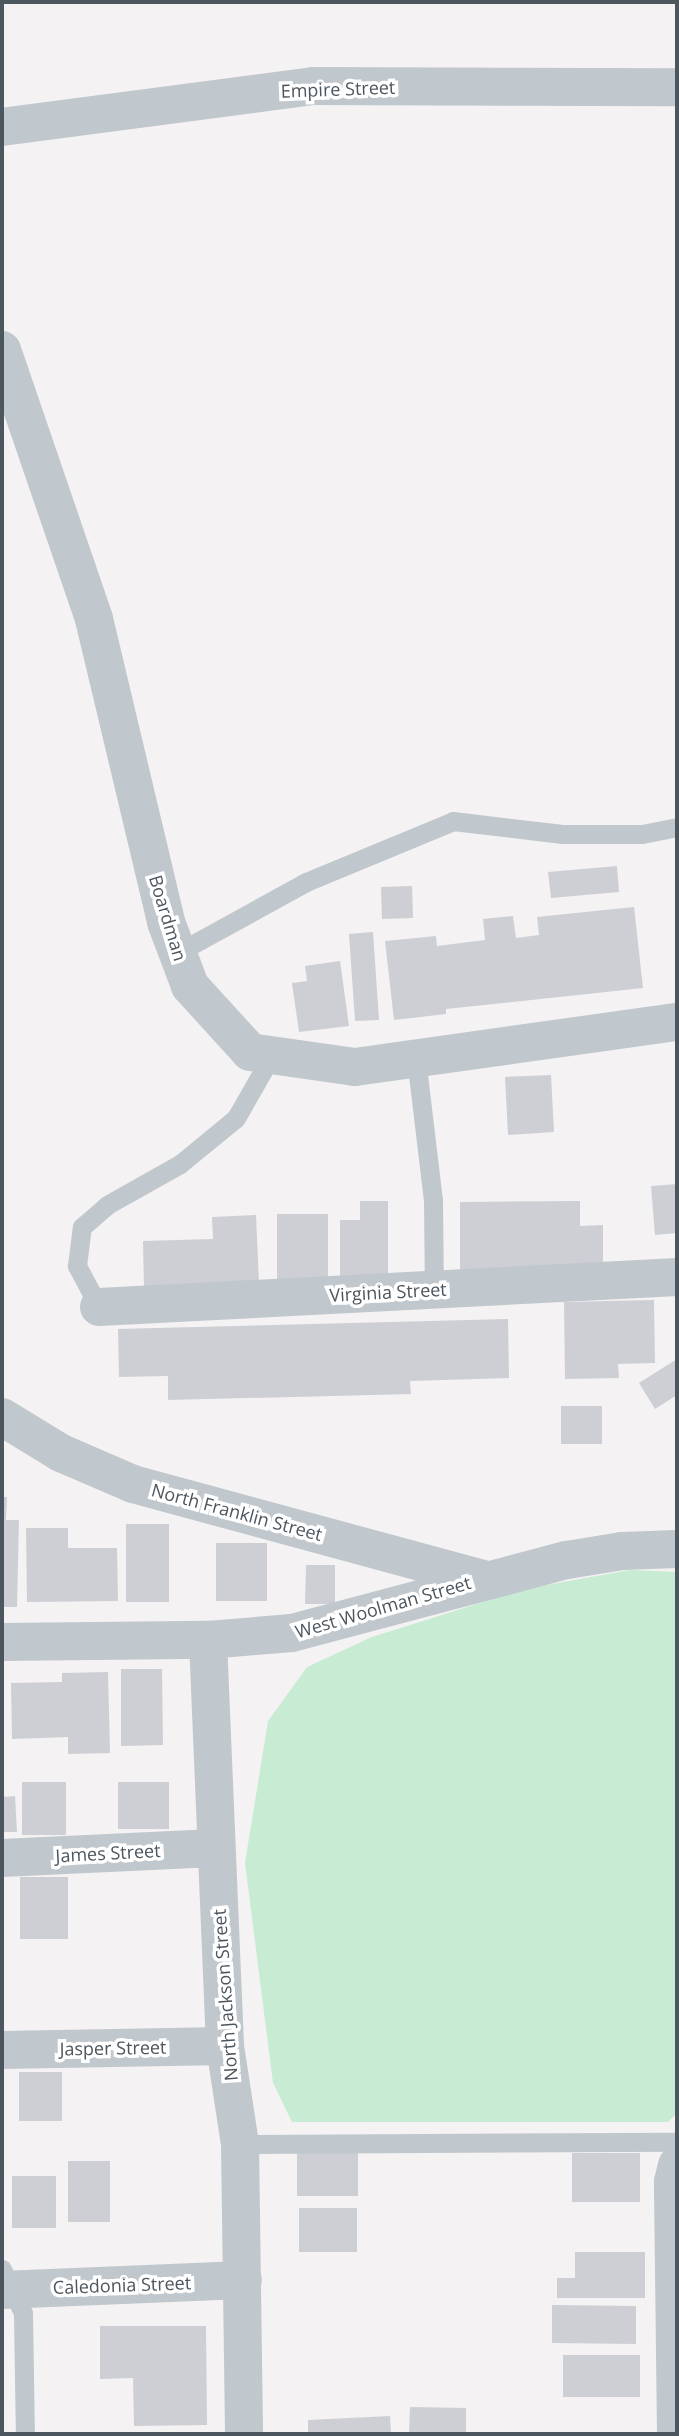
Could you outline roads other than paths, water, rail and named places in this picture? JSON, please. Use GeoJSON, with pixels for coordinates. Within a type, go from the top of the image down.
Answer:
{"type":"FeatureCollection","features":[{"type":"Feature","properties":{"kind":"street","name":"Empire Street"},"geometry":{"type":"LineString","coordinates":[[2,127],[313,86],[677,87]]}},
{"type":"Feature","properties":{"kind":"street","name":"Boardman"},"geometry":{"type":"LineString","coordinates":[[2,350],[93,619],[177,953],[190,986],[250,1052],[355,1067],[677,1022]]}},
{"type":"Feature","properties":{"kind":"street","name":"Virginia Street"},"geometry":{"type":"LineString","coordinates":[[99,1307],[677,1277]]}},
{"type":"Feature","properties":{"kind":"street","name":"North Franklin Street"},"geometry":{"type":"LineString","coordinates":[[2,1417],[61,1453],[133,1484],[483,1579]]}},
{"type":"Feature","properties":{"kind":"street","name":"West Woolman Street"},"geometry":{"type":"LineString","coordinates":[[2,1642],[208,1640],[292,1633],[483,1579],[622,1550],[677,1549]]}},
{"type":"Feature","properties":{"kind":"street","name":"North Jackson Street"},"geometry":{"type":"LineString","coordinates":[[208,1640],[225,2046],[240,2144],[244,2434]]}},
{"type":"Feature","properties":{"kind":"street","name":"James Street"},"geometry":{"type":"LineString","coordinates":[[2,1858],[215,1848]]}},
{"type":"Feature","properties":{"kind":"street","name":"Jasper Street"},"geometry":{"type":"LineString","coordinates":[[2,2050],[225,2046]]}},
{"type":"Feature","properties":{"kind":"street"},"geometry":{"type":"LineString","coordinates":[[676,2434],[673,2182],[677,2165]]}},
{"type":"Feature","properties":{"kind":"street","name":"Caledonia Street"},"geometry":{"type":"LineString","coordinates":[[5,2283],[243,2280]]}},
{"type":"Feature","properties":{"kind":"lane"},"geometry":{"type":"LineString","coordinates":[[177,953],[306,882],[453,821],[562,834],[642,834],[677,827]]}},
{"type":"Feature","properties":{"kind":"lane"},"geometry":{"type":"LineString","coordinates":[[99,1307],[77,1266],[82,1227],[107,1205],[180,1164],[236,1118],[272,1055]]}},
{"type":"Feature","properties":{"kind":"lane"},"geometry":{"type":"LineString","coordinates":[[416,1058],[433,1201],[434,1290]]}},
{"type":"Feature","properties":{"kind":"lane"},"geometry":{"type":"LineString","coordinates":[[240,2144],[677,2142]]}},
{"type":"Feature","properties":{"kind":"lane"},"geometry":{"type":"LineString","coordinates":[[5,2283],[23,2313],[25,2434]]}}]}
